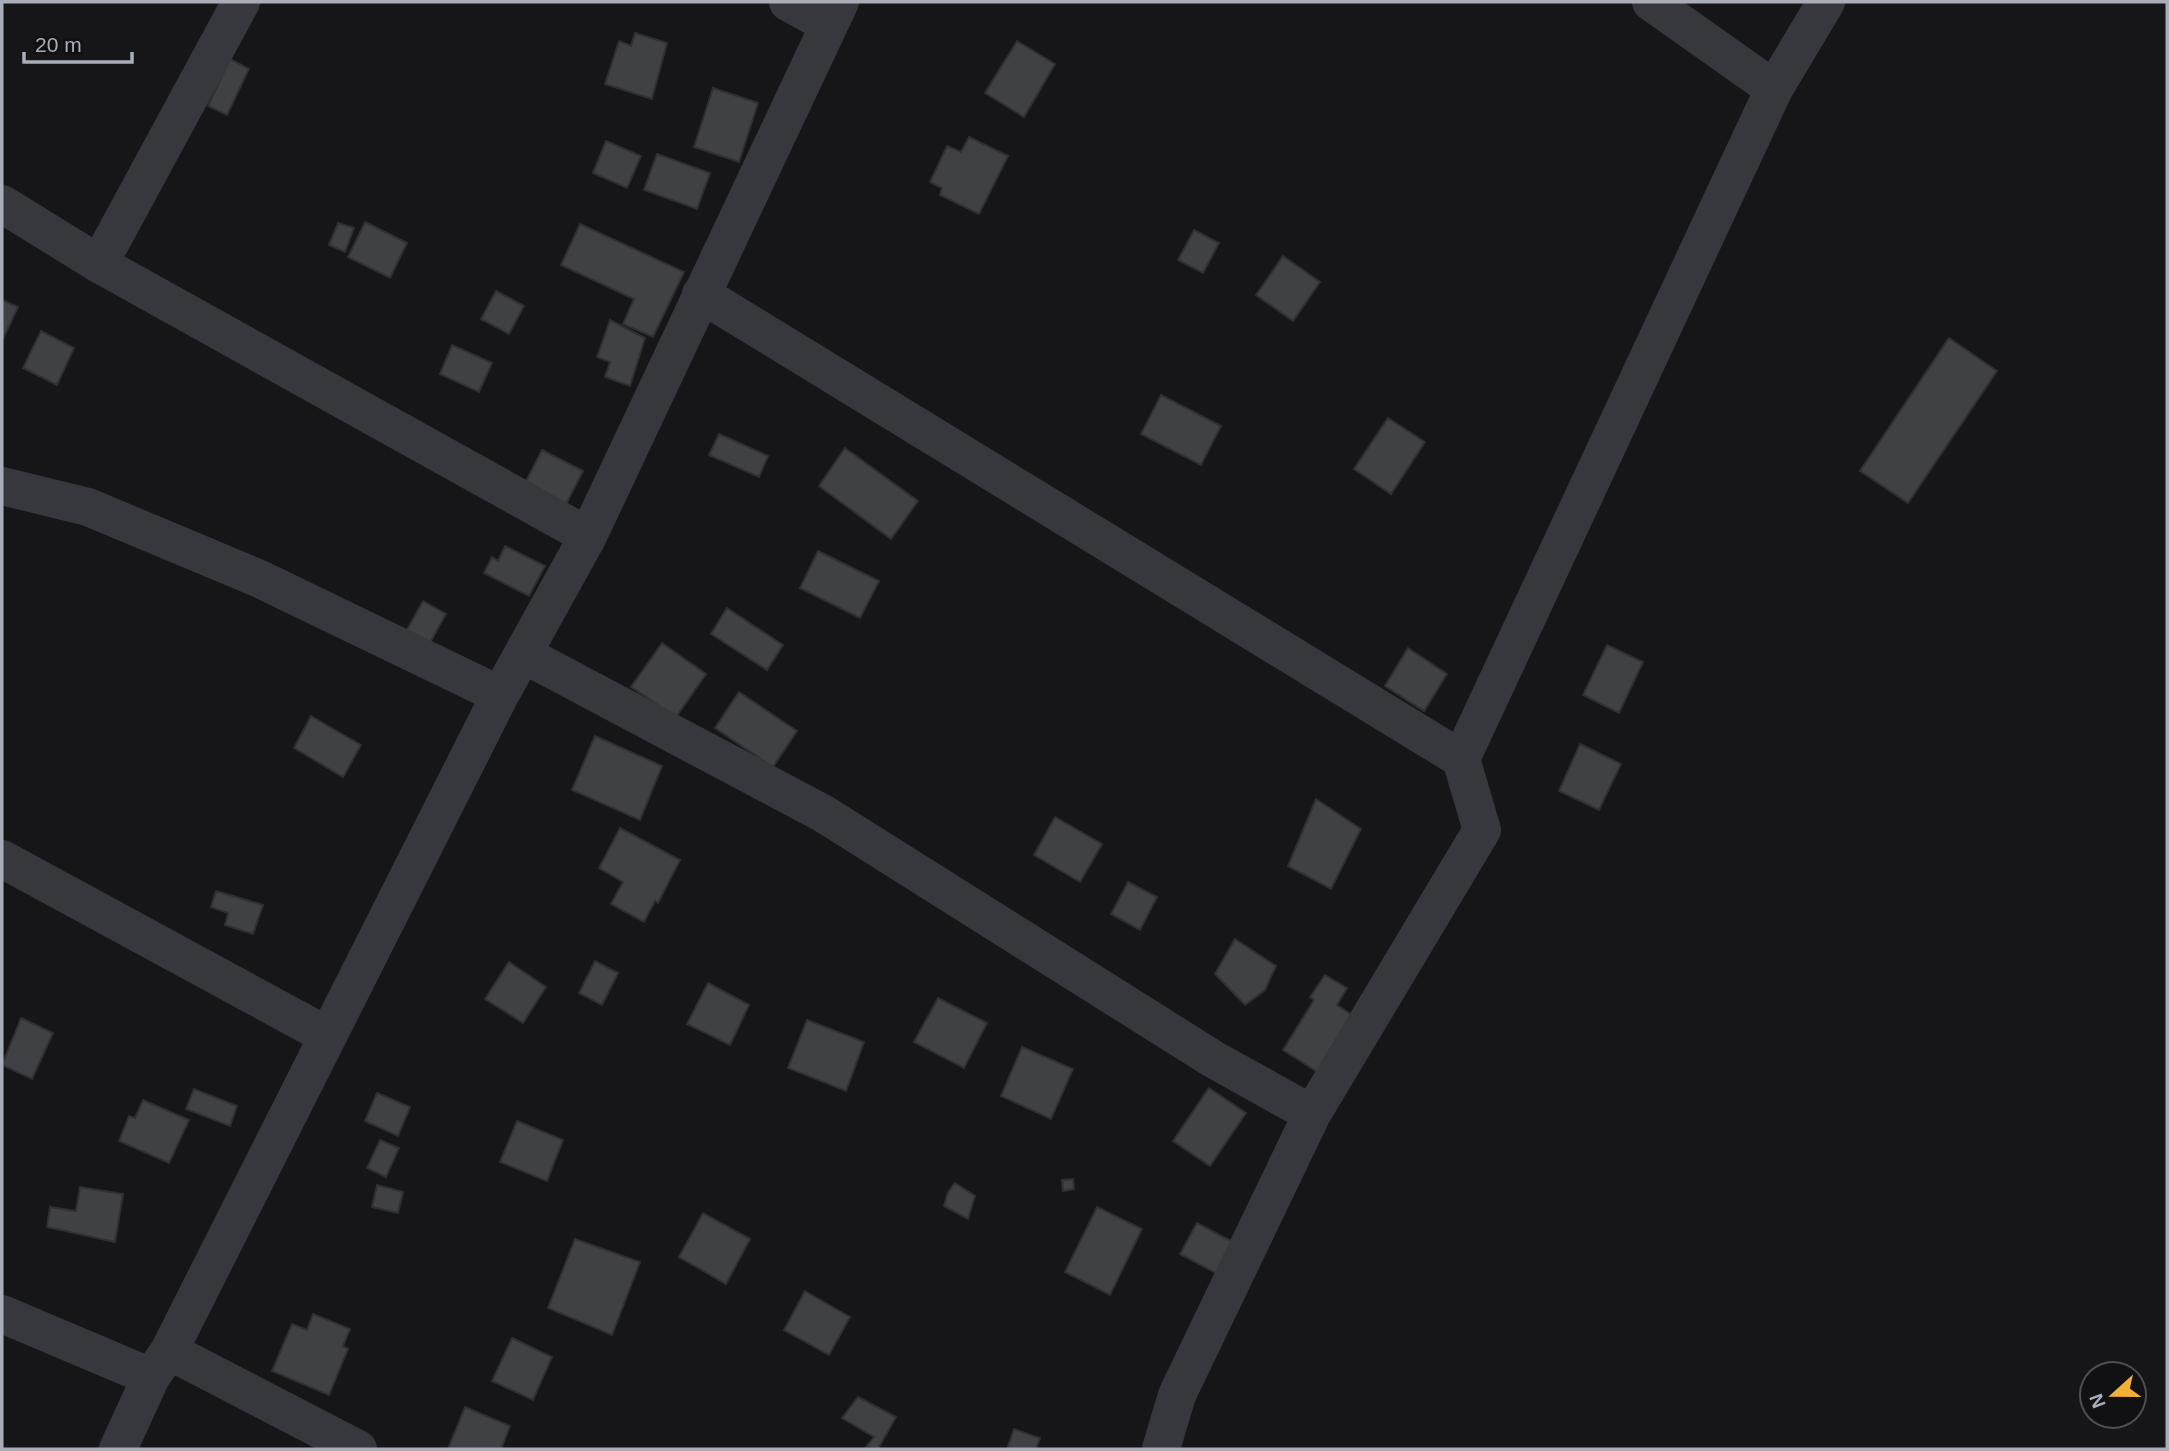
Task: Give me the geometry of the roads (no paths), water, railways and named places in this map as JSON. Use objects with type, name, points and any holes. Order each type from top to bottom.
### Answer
[{"type":"street","points":[[99,264],[241,2]]},
{"type":"street","points":[[118,1449],[500,695],[588,536],[834,13],[788,2]]},
{"type":"street","points":[[1651,2],[1774,89]]},
{"type":"street","points":[[1161,1449],[1177,1395],[1312,1114],[1482,830],[1461,759],[1774,89],[1826,2]]},
{"type":"street","points":[[2,204],[99,264],[588,536]]},
{"type":"street","points":[[701,294],[1461,759]]},
{"type":"street","points":[[2,486],[88,508],[247,574],[500,695]]},
{"type":"street","points":[[523,654],[824,814],[1213,1059],[1312,1114]]},
{"type":"street","points":[[2,859],[328,1036]]},
{"type":"street","points":[[2,1314],[160,1364],[358,1449]]}]
